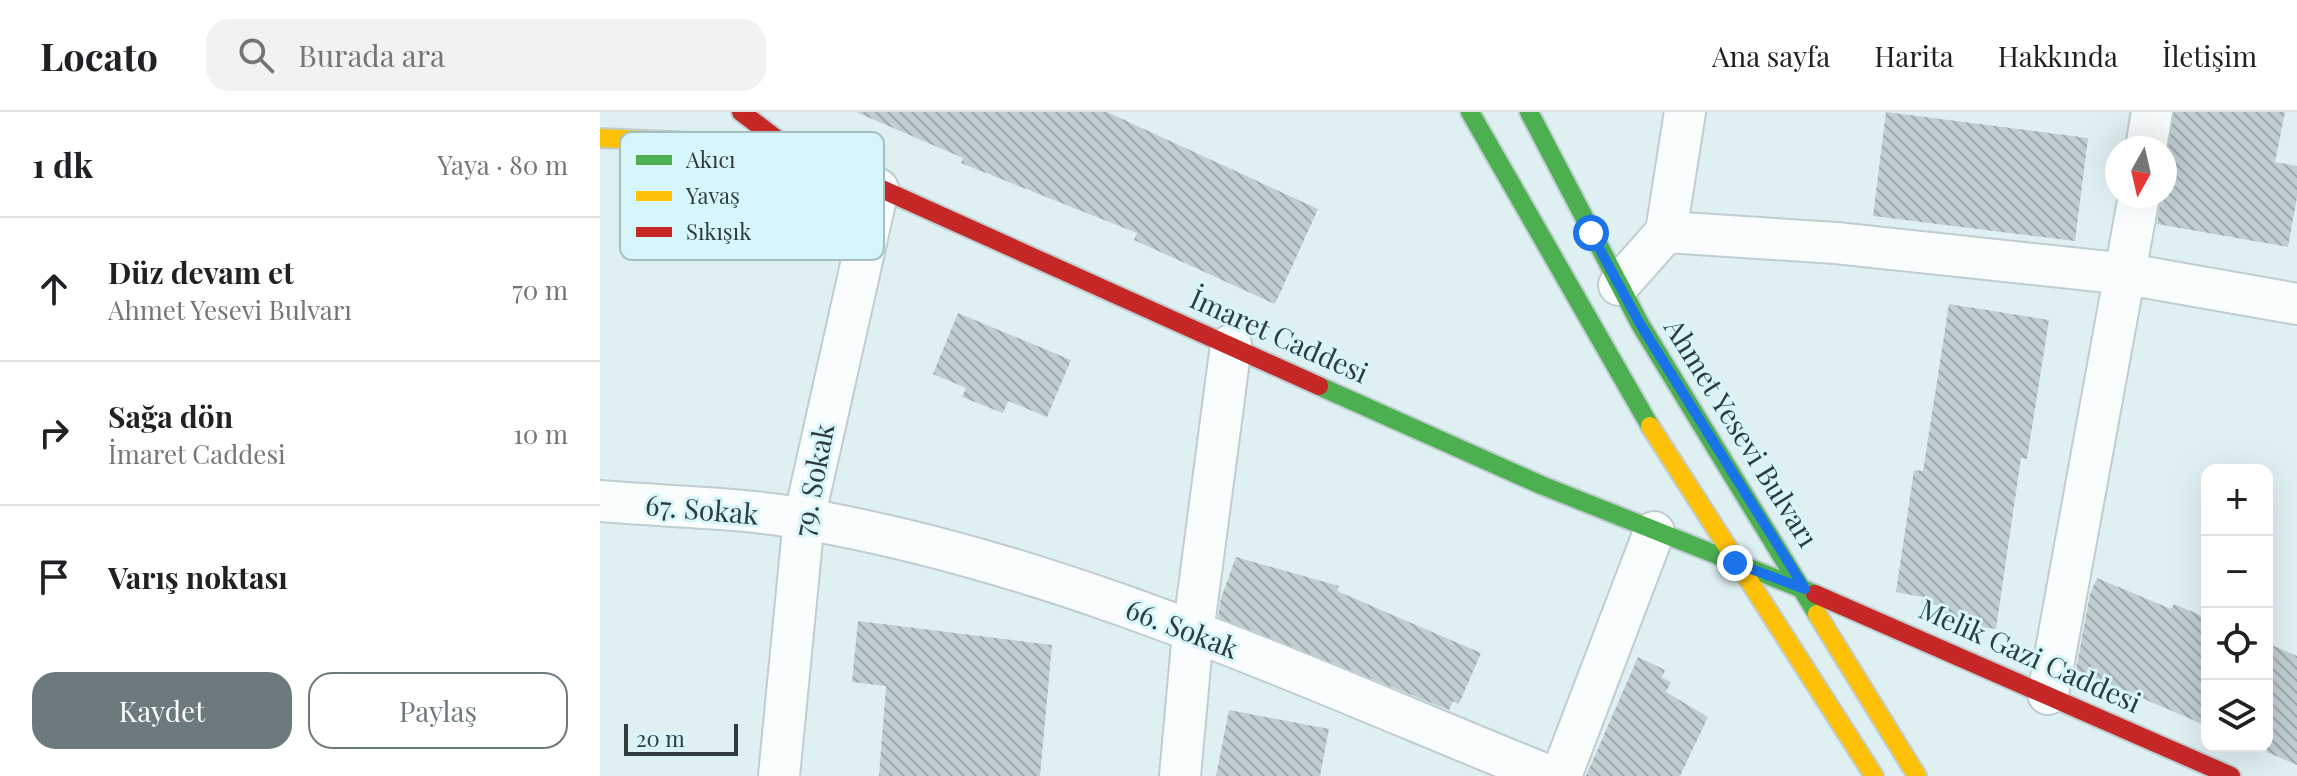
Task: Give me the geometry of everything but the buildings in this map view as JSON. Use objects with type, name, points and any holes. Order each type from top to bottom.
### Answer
[{"type":"street","name":"İmaret Caddesi","points":[[741,112],[767,132]]},
{"type":"street","points":[[1470,112],[1649,425],[1874,776]]},
{"type":"street","name":"Ahmet Yesevi Bulvarı","points":[[1529,112],[1619,285],[1917,776]]},
{"type":"street","points":[[1619,285],[1666,232],[1685,112]]},
{"type":"street","points":[[2148,136],[2152,112]]},
{"type":"street","points":[[600,138],[620,139]]},
{"type":"street","name":"İmaret Caddesi","points":[[884,192],[1541,485],[1805,589]]},
{"type":"street","points":[[2048,694],[2137,208]]},
{"type":"street","points":[[1666,232],[1836,243],[2127,274],[2297,304]]},
{"type":"street","name":"79. Sokak","points":[[779,776],[804,519],[862,260]]},
{"type":"street","points":[[1180,776],[1193,633],[1231,345]]},
{"type":"street","name":"67. Sokak","points":[[600,501],[804,519]]},
{"type":"street","name":"66. Sokak","points":[[804,519],[931,548],[1066,584],[1549,776]]},
{"type":"street","points":[[1561,776],[1654,532]]},
{"type":"street","name":"Melik Gazi Caddesi","points":[[1805,589],[2231,776]]},
{"type":"traffic: fast","points":[[1470,112],[1650,426]]},
{"type":"traffic: fast","points":[[1529,112],[1640,324],[1817,614]]},
{"type":"traffic: fast","points":[[1319,386],[1541,485],[1815,594]]},
{"type":"traffic: slow","points":[[600,138],[620,139]]},
{"type":"traffic: slow","points":[[1650,426],[1874,776]]},
{"type":"traffic: slow","points":[[1817,614],[1917,776]]},
{"type":"traffic: jam","points":[[741,112],[767,132]]},
{"type":"traffic: jam","points":[[884,190],[1319,386]]},
{"type":"traffic: jam","points":[[1815,594],[2231,776]]},
{"type":"route","points":[[1591,233],[1640,324],[1805,589],[1735,563]]}]
